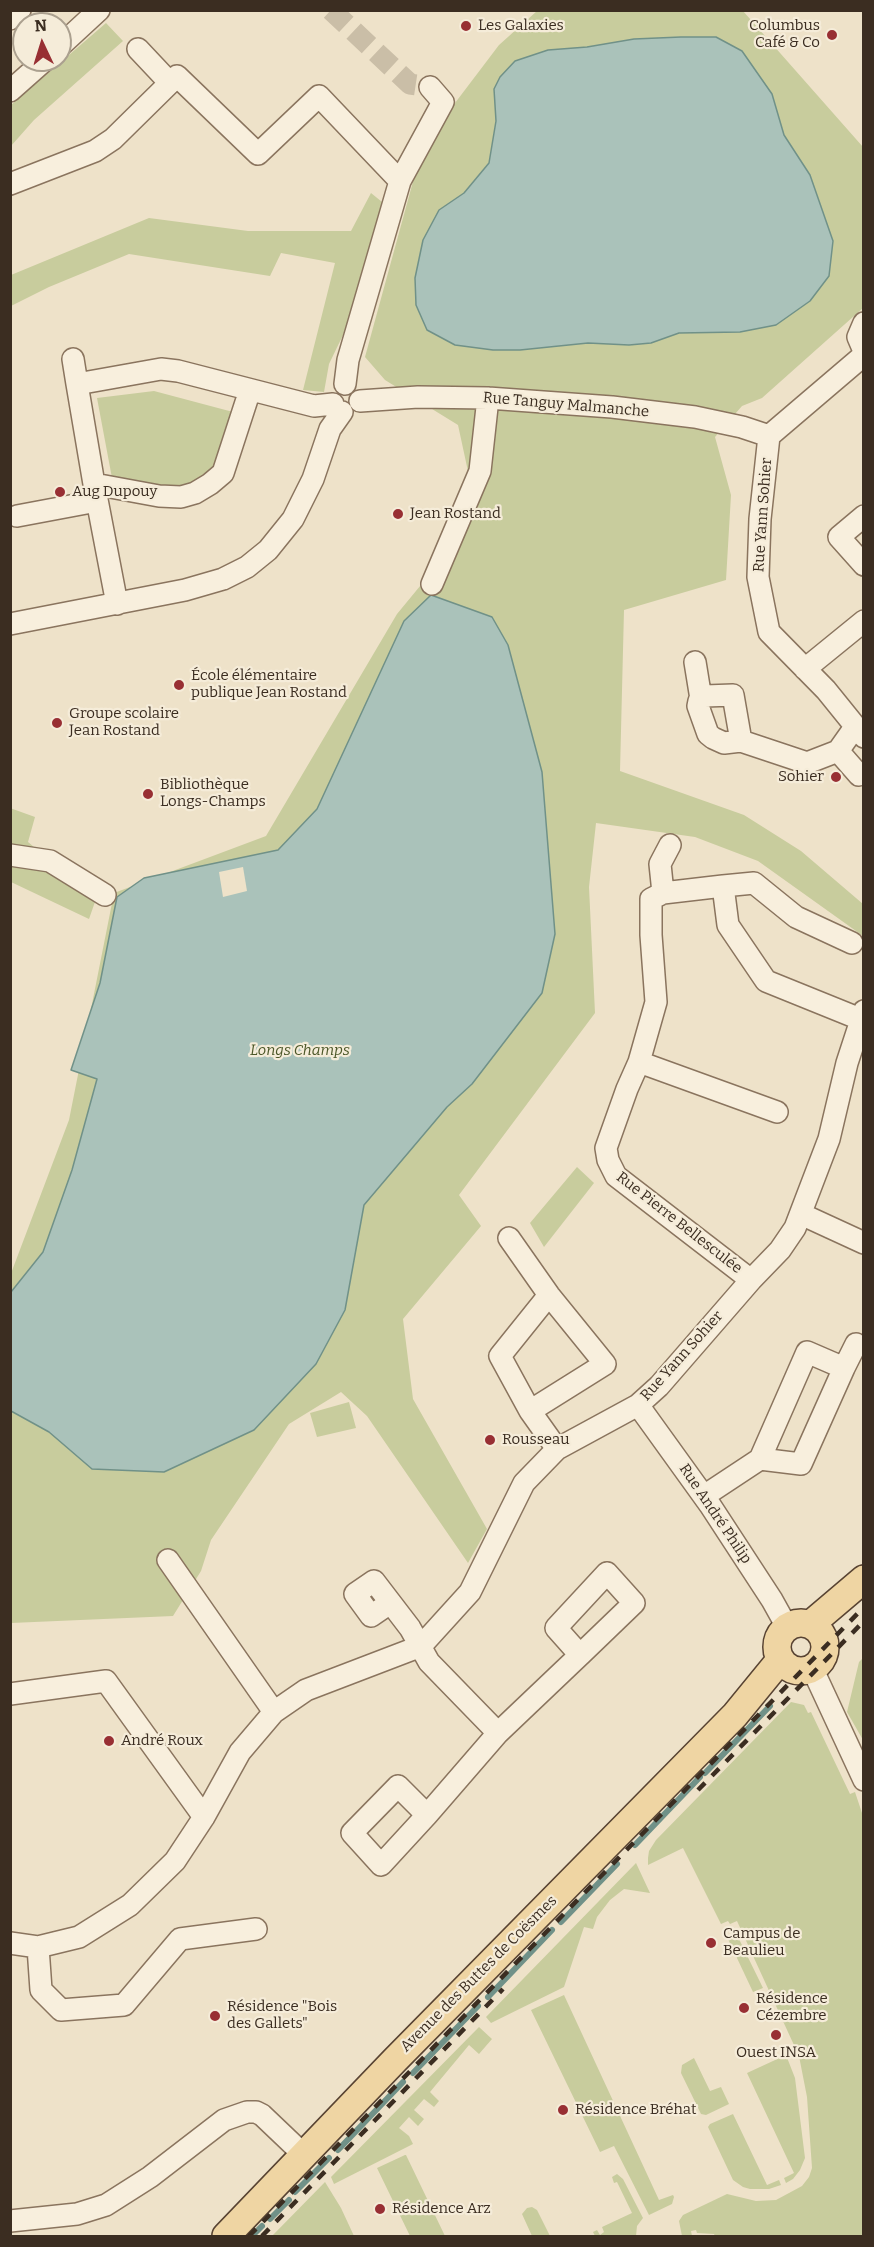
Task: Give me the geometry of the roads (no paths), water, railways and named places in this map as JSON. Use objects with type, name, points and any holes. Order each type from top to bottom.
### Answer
[{"type":"main road","points":[[807,1631],[864,1580]]},
{"type":"main road","points":[[807,1631],[823,1657],[795,1666],[777,1650],[778,1640],[807,1631],[864,1591]]},
{"type":"main road","name":"Avenue des Buttes de Coësmes","points":[[226,2236],[395,2060],[735,1715],[795,1666]]},
{"type":"street","points":[[10,19],[20,10]]},
{"type":"street","points":[[72,35],[99,10]]},
{"type":"street","points":[[138,49],[170,83]]},
{"type":"street","points":[[10,92],[32,72]]},
{"type":"street","points":[[10,184],[95,151],[113,139],[177,76],[258,154],[319,96],[400,180]]},
{"type":"street","points":[[345,384],[348,360],[400,180],[443,102],[430,87]]},
{"type":"street","points":[[769,436],[864,353],[858,337],[864,323]]},
{"type":"street","points":[[73,359],[95,493],[117,604]]},
{"type":"street","points":[[10,624],[117,604],[223,579],[247,567],[268,550],[293,519],[313,479],[337,409],[333,391],[345,384],[357,388],[360,401],[351,412],[337,409],[314,406],[178,371],[161,369],[78,384]]},
{"type":"street","points":[[17,516],[95,493],[181,497],[195,493],[224,473],[250,390]]},
{"type":"street","name":"Rue Tanguy Malmanche","points":[[360,401],[418,397],[488,398],[612,407],[695,417],[742,427],[769,436]]},
{"type":"street","points":[[432,584],[480,471],[488,398]]},
{"type":"street","name":"Rue Yann Sohier","points":[[769,436],[760,519],[758,577],[769,632],[826,690],[860,732]]},
{"type":"street","points":[[864,516],[839,537],[864,565]]},
{"type":"street","points":[[806,669],[864,621]]},
{"type":"street","points":[[695,662],[701,699],[698,706],[708,734],[724,742],[741,741],[807,763],[838,751],[860,732]]},
{"type":"street","points":[[701,699],[711,695],[733,695],[741,741]]},
{"type":"street","points":[[838,751],[859,775]]},
{"type":"street","points":[[670,845],[660,864],[663,893],[754,883],[796,917],[852,943]]},
{"type":"street","points":[[10,855],[50,861],[105,895]]},
{"type":"street","points":[[723,886],[728,925],[766,981],[862,1015]]},
{"type":"street","name":"Rue Pierre Bellesculée","points":[[663,893],[651,900],[656,1002],[639,1062],[606,1148],[608,1160],[616,1176],[751,1280]]},
{"type":"street","name":"Rue Yann Sohier","points":[[20,1941],[79,1937],[130,1905],[175,1861],[204,1817],[240,1752],[274,1712],[306,1690],[421,1646],[470,1592],[524,1483],[556,1449],[638,1405],[659,1386],[780,1250],[795,1228],[829,1139],[847,1063],[862,1015]]},
{"type":"street","points":[[639,1062],[777,1112]]},
{"type":"street","points":[[801,1214],[864,1243]]},
{"type":"street","points":[[509,1238],[549,1295],[605,1365],[530,1411]]},
{"type":"street","points":[[549,1295],[500,1356],[530,1411],[556,1449]]},
{"type":"street","points":[[760,1459],[801,1464],[856,1344]]},
{"type":"street","points":[[704,1496],[760,1459],[807,1352],[844,1368]]},
{"type":"street","name":"Rue André Philip","points":[[638,1405],[704,1496],[772,1600],[807,1631]]},
{"type":"street","points":[[168,1560],[274,1712]]},
{"type":"street","points":[[390,1603],[410,1628],[429,1662],[498,1732]]},
{"type":"street","points":[[427,1815],[498,1732],[580,1655]]},
{"type":"street","points":[[795,1666],[864,1780]]},
{"type":"street","points":[[10,1694],[106,1681],[204,1817]]},
{"type":"street","points":[[20,1941],[41,1990],[61,2010],[124,2005],[180,1939],[256,1929]]},
{"type":"street","points":[[10,2221],[77,2214],[106,2205],[150,2177],[224,2120],[247,2112],[262,2115],[304,2155]]},
{"type":"water","points":[[716,37],[742,51],[772,94],[784,135],[810,175],[833,241],[829,276],[810,301],[776,325],[740,332],[679,333],[651,343],[629,345],[588,343],[520,350],[493,350],[455,345],[427,330],[416,305],[415,278],[423,240],[439,210],[464,193],[489,163],[496,121],[494,89],[500,77],[515,61],[548,50],[587,47],[634,39]]},
{"type":"water","points":[[431,595],[492,617],[508,645],[542,772],[555,934],[542,993],[472,1084],[447,1107],[364,1205],[345,1310],[316,1364],[254,1430],[164,1472],[92,1469],[49,1432],[11,1411],[11,1292],[43,1252],[72,1170],[97,1079],[71,1070],[100,983],[117,897],[144,878],[278,850],[317,809],[404,621]]},
{"type":"waterway","points":[[705,1773],[770,1706]]},
{"type":"waterway","points":[[635,1845],[700,1777]]},
{"type":"waterway","points":[[561,1922],[617,1864]]},
{"type":"waterway","points":[[488,1997],[552,1930]]},
{"type":"waterway","points":[[413,2073],[478,2006]]},
{"type":"waterway","points":[[338,2150],[403,2082]]},
{"type":"waterway","points":[[295,2192],[329,2158]]},
{"type":"waterway","points":[[270,2219],[289,2200]]},
{"type":"waterway","points":[[252,2236],[262,2226]]},
{"type":"tunnel","points":[[331,10],[410,84],[430,87]]},
{"type":"railway","points":[[249,2236],[864,1607]]},
{"type":"railway","points":[[698,1790],[864,1621]]},
{"type":"railway","points":[[262,2236],[503,1989]]},
{"type":"place","name":"Les Galaxies","points":[[466,26]]},
{"type":"place","name":"Columbus Café & Co","points":[[832,35]]},
{"type":"place","name":"Aug Dupouy","points":[[60,492]]},
{"type":"place","name":"Jean Rostand","points":[[398,514]]},
{"type":"place","name":"École élémentaire publique Jean Rostand","points":[[179,685]]},
{"type":"place","name":"Groupe scolaire Jean Rostand","points":[[57,723]]},
{"type":"place","name":"Sohier","points":[[836,777]]},
{"type":"place","name":"Bibliothèque Longs-Champs","points":[[148,794]]},
{"type":"place","name":"Rousseau","points":[[490,1440]]},
{"type":"place","name":"André Roux","points":[[109,1741]]},
{"type":"place","name":"Campus de Beaulieu","points":[[711,1943]]},
{"type":"place","name":"Résidence Cézembre","points":[[744,2008]]},
{"type":"place","name":"Résidence \"Bois des Gallets\"","points":[[215,2016]]},
{"type":"place","name":"Ouest INSA","points":[[776,2035]]},
{"type":"place","name":"Résidence Bréhat","points":[[563,2110]]},
{"type":"place","name":"Résidence Arz","points":[[380,2209]]},
{"type":"park label","name":"Longs Champs","points":[[300,1051]]}]
